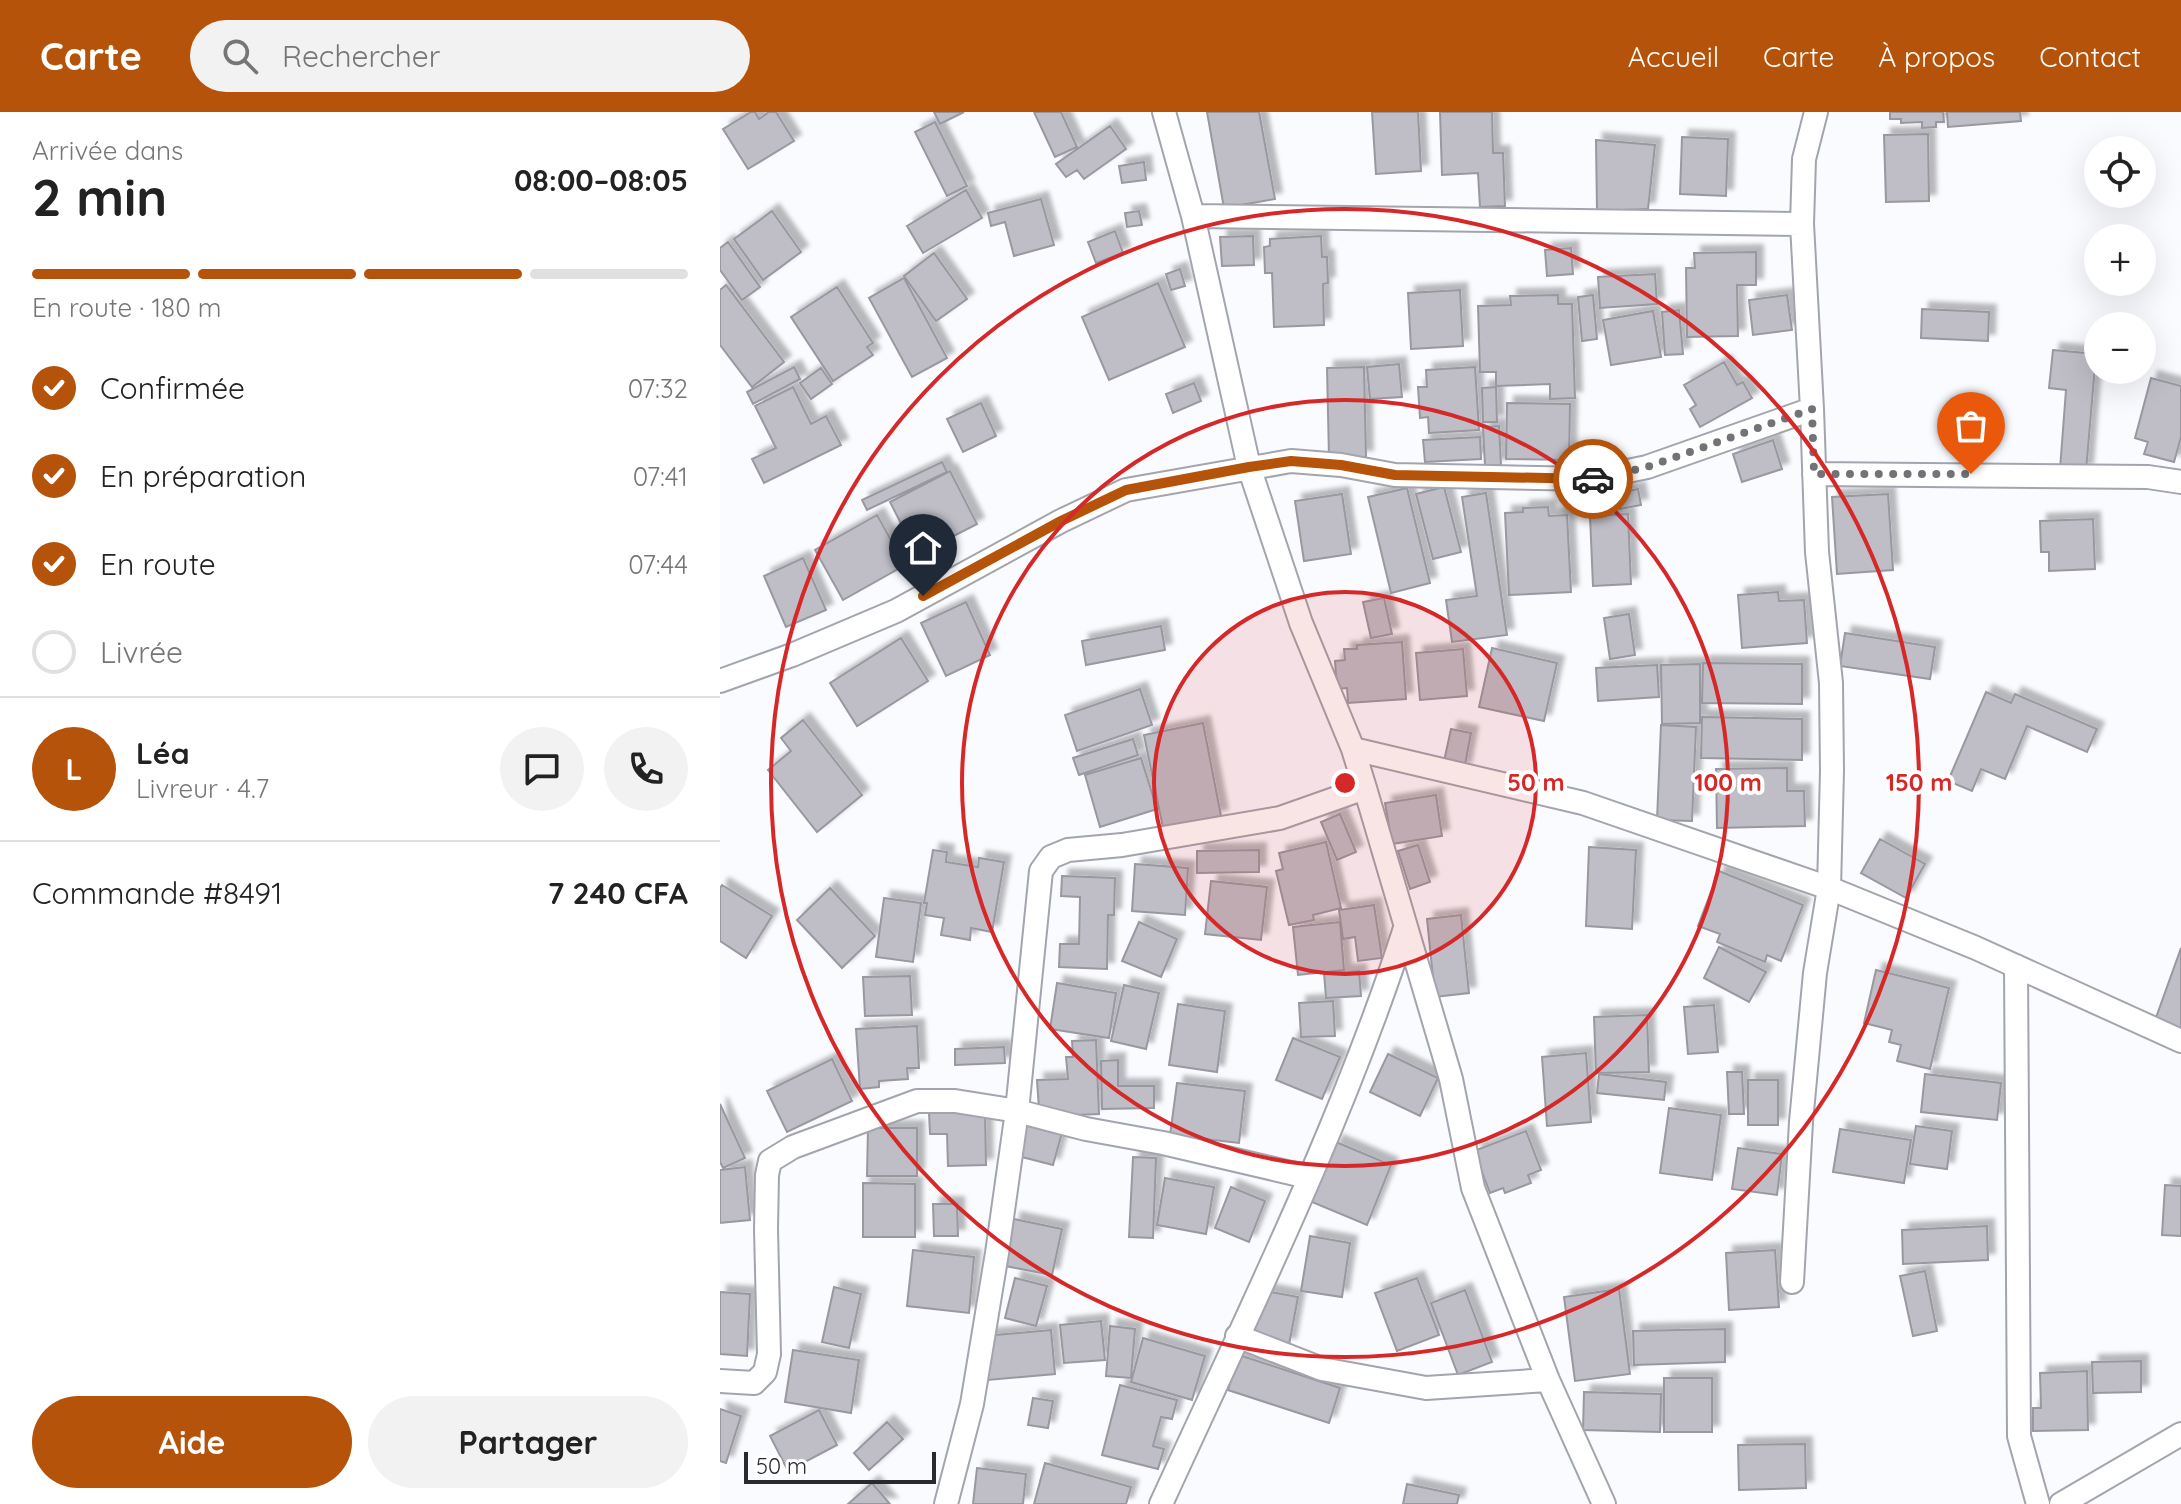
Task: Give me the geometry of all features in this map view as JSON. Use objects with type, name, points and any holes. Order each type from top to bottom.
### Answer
[{"type":"street","points":[[1164,112],[1193,216],[1249,467],[1301,623],[1353,749],[1451,1079],[1473,1188],[1548,1380],[1604,1504]]},
{"type":"street","points":[[1792,1282],[1801,1122],[1812,1002],[1829,888],[1832,771],[1831,683],[1817,552],[1802,224],[1804,159],[1816,112]]},
{"type":"street","points":[[1193,216],[1802,224]]},
{"type":"street","points":[[720,681],[792,655],[896,611],[1061,521],[1126,490],[1291,461],[1341,465],[1395,475],[1590,479],[1647,467],[1812,409]]},
{"type":"street","points":[[1814,474],[2148,477],[2181,482]]},
{"type":"street","points":[[1353,749],[1583,803],[1829,888],[2016,966],[2181,1041]]},
{"type":"street","points":[[946,1504],[972,1404],[997,1253],[1017,1111],[1041,871],[1051,857],[1068,850],[1122,845],[1280,818],[1365,788]]},
{"type":"street","points":[[1161,1504],[1378,1013],[1405,928]]},
{"type":"street","points":[[2016,966],[2019,1436],[2038,1504]]},
{"type":"street","points":[[720,1381],[754,1383],[765,1372],[769,1354],[766,1229],[770,1161],[793,1147],[917,1101],[955,1101],[1017,1111],[1308,1177]]},
{"type":"street","points":[[1237,1336],[1322,1369],[1426,1388],[1548,1380]]},
{"type":"street","points":[[2061,1504],[2181,1434]]},
{"type":"building","points":[[755,112],[759,119],[769,112],[776,112],[794,141],[748,169],[723,129]]},
{"type":"building","points":[[934,112],[964,112],[940,124]]},
{"type":"building","points":[[1034,112],[1061,112],[1077,147],[1055,157]]},
{"type":"building","points":[[1207,112],[1259,112],[1275,199],[1224,208]]},
{"type":"building","points":[[1372,112],[1418,112],[1421,171],[1376,174]]},
{"type":"building","points":[[1440,112],[1492,112],[1493,153],[1503,153],[1505,206],[1480,207],[1478,173],[1442,175]]},
{"type":"building","points":[[1890,112],[1943,112],[1944,122],[1936,122],[1936,127],[1922,128],[1922,122],[1901,123],[1901,119],[1890,119]]},
{"type":"building","points":[[1947,112],[2020,112],[2021,121],[1948,127]]},
{"type":"building","points":[[935,122],[967,186],[947,196],[915,132]]},
{"type":"building","points":[[1110,126],[1126,149],[1084,179],[1077,170],[1066,177],[1056,164]]},
{"type":"building","points":[[1928,134],[1929,201],[1886,202],[1884,135]]},
{"type":"building","points":[[1682,137],[1728,139],[1726,196],[1680,194]]},
{"type":"building","points":[[1596,140],[1655,145],[1648,209],[1597,211]]},
{"type":"building","points":[[1144,162],[1146,180],[1122,183],[1119,166]]},
{"type":"building","points":[[966,190],[982,218],[923,253],[907,226]]},
{"type":"building","points":[[1041,199],[1054,245],[1014,256],[1005,222],[991,226],[988,213]]},
{"type":"building","points":[[772,211],[801,252],[763,280],[734,239]]},
{"type":"building","points":[[1139,211],[1142,225],[1127,227],[1125,213]]},
{"type":"building","points":[[1115,231],[1123,253],[1096,263],[1088,242]]},
{"type":"building","points":[[1253,236],[1254,265],[1222,266],[1220,237]]},
{"type":"building","points":[[1321,236],[1322,257],[1327,257],[1328,283],[1323,284],[1324,325],[1274,327],[1272,273],[1265,273],[1264,247],[1270,246],[1270,239]]},
{"type":"building","points":[[728,242],[760,287],[742,300],[720,270],[720,248]]},
{"type":"building","points":[[1571,248],[1573,274],[1547,276],[1545,250]]},
{"type":"building","points":[[1756,252],[1756,285],[1737,285],[1738,336],[1687,337],[1686,268],[1695,268],[1694,253]]},
{"type":"building","points":[[934,253],[967,299],[936,321],[904,276]]},
{"type":"building","points":[[1180,269],[1185,286],[1171,290],[1166,274]]},
{"type":"building","points":[[1655,274],[1657,304],[1600,308],[1598,277]]},
{"type":"building","points":[[904,278],[947,358],[912,377],[869,298]]},
{"type":"building","points":[[1158,283],[1185,347],[1109,380],[1082,317]]},
{"type":"building","points":[[726,285],[784,362],[752,387],[720,345],[720,290]]},
{"type":"building","points":[[837,287],[873,343],[867,347],[873,355],[833,381],[791,317]]},
{"type":"building","points":[[1460,290],[1463,346],[1411,349],[1408,293]]},
{"type":"building","points":[[1558,295],[1558,304],[1572,304],[1575,398],[1550,399],[1550,384],[1496,386],[1496,372],[1480,372],[1478,306],[1511,305],[1510,296]]},
{"type":"building","points":[[1593,295],[1597,339],[1582,341],[1578,297]]},
{"type":"building","points":[[1787,295],[1792,330],[1753,335],[1749,300]]},
{"type":"building","points":[[1922,309],[1989,312],[1988,341],[1921,338]]},
{"type":"building","points":[[1679,310],[1683,354],[1665,355],[1662,312]]},
{"type":"building","points":[[1653,311],[1661,357],[1611,365],[1603,320]]},
{"type":"building","points":[[2053,350],[2084,353],[2084,384],[2093,384],[2086,471],[2060,469],[2066,390],[2049,388]]},
{"type":"building","points":[[1724,362],[1737,385],[1743,382],[1752,398],[1700,427],[1690,409],[1696,405],[1684,385]]},
{"type":"building","points":[[1399,364],[1402,397],[1370,399],[1367,367]]},
{"type":"building","points":[[794,367],[800,379],[753,404],[747,392]]},
{"type":"building","points":[[1364,367],[1366,457],[1329,457],[1327,368]]},
{"type":"building","points":[[1475,367],[1479,430],[1429,433],[1428,417],[1420,418],[1418,387],[1427,387],[1426,370]]},
{"type":"building","points":[[821,368],[832,384],[811,399],[800,383]]},
{"type":"building","points":[[2156,379],[2181,386],[2181,437],[2174,462],[2144,454],[2148,442],[2135,438],[2149,384],[2156,384]]},
{"type":"building","points":[[1194,383],[1201,401],[1173,413],[1166,394]]},
{"type":"building","points":[[793,387],[811,424],[826,416],[841,445],[764,483],[752,459],[776,448],[755,406]]},
{"type":"building","points":[[1496,387],[1497,422],[1483,422],[1482,388]]},
{"type":"building","points":[[981,403],[996,436],[963,452],[947,419]]},
{"type":"building","points":[[1507,403],[1570,404],[1569,460],[1506,459]]},
{"type":"building","points":[[1499,426],[1501,465],[1485,466],[1483,427]]},
{"type":"building","points":[[1480,437],[1481,459],[1425,462],[1423,440]]},
{"type":"building","points":[[1773,440],[1782,469],[1742,482],[1733,454]]},
{"type":"building","points":[[942,462],[947,472],[867,510],[862,500]]},
{"type":"building","points":[[950,471],[977,524],[917,555],[890,502]]},
{"type":"building","points":[[1444,487],[1461,552],[1433,559],[1416,494]]},
{"type":"building","points":[[1407,488],[1430,583],[1391,593],[1368,497]]},
{"type":"building","points":[[1638,489],[1641,505],[1620,509],[1616,494]]},
{"type":"building","points":[[1486,493],[1507,635],[1452,642],[1446,600],[1477,596],[1462,497]]},
{"type":"building","points":[[1342,494],[1351,554],[1304,561],[1295,501]]},
{"type":"building","points":[[1888,494],[1893,570],[1837,574],[1832,497]]},
{"type":"building","points":[[1548,507],[1549,516],[1567,515],[1571,592],[1509,595],[1505,513],[1523,512],[1523,508]]},
{"type":"building","points":[[1628,514],[1631,584],[1593,586],[1590,516]]},
{"type":"building","points":[[877,515],[905,565],[843,600],[815,550]]},
{"type":"building","points":[[2093,519],[2095,569],[2049,571],[2049,552],[2041,552],[2040,521]]},
{"type":"building","points":[[803,558],[826,610],[786,627],[764,576]]},
{"type":"building","points":[[1778,592],[1779,601],[1804,600],[1807,643],[1742,648],[1738,595]]},
{"type":"building","points":[[1384,598],[1392,634],[1371,638],[1363,602]]},
{"type":"building","points":[[966,602],[990,655],[946,676],[921,623]]},
{"type":"building","points":[[1629,614],[1635,655],[1610,659],[1604,618]]},
{"type":"building","points":[[1161,626],[1165,650],[1086,665],[1082,641]]},
{"type":"building","points":[[1845,633],[1935,647],[1930,679],[1840,666]]},
{"type":"building","points":[[901,638],[928,681],[857,726],[830,683]]},
{"type":"building","points":[[1402,642],[1406,699],[1348,703],[1347,688],[1337,689],[1335,661],[1345,660],[1344,649],[1357,649],[1357,645]]},
{"type":"building","points":[[1492,648],[1557,663],[1544,721],[1479,707]]},
{"type":"building","points":[[1463,649],[1467,696],[1420,700],[1416,653]]},
{"type":"building","points":[[1703,663],[1802,664],[1802,704],[1702,703]]},
{"type":"building","points":[[1700,664],[1700,723],[1662,724],[1661,665]]},
{"type":"building","points":[[1657,665],[1659,697],[1598,701],[1596,668]]},
{"type":"building","points":[[1140,689],[1152,725],[1077,751],[1065,715]]},
{"type":"building","points":[[1986,692],[2011,703],[2015,694],[2097,729],[2087,752],[2027,726],[2005,779],[1981,769],[1972,791],[1948,781]]},
{"type":"building","points":[[1702,717],[1802,719],[1802,760],[1701,758]]},
{"type":"building","points":[[803,720],[862,795],[817,832],[768,770],[791,751],[781,738]]},
{"type":"building","points":[[1203,723],[1221,816],[1163,828],[1144,735]]},
{"type":"building","points":[[1661,725],[1696,727],[1692,821],[1657,820]]},
{"type":"building","points":[[1451,729],[1471,733],[1464,770],[1443,766]]},
{"type":"building","points":[[1133,739],[1138,755],[1079,775],[1073,758]]},
{"type":"building","points":[[1141,758],[1157,809],[1100,827],[1085,775]]},
{"type":"building","points":[[1787,768],[1787,791],[1804,791],[1805,826],[1717,828],[1716,769]]},
{"type":"building","points":[[1436,795],[1442,836],[1392,844],[1385,803]]},
{"type":"building","points":[[1340,814],[1356,852],[1337,860],[1321,822]]},
{"type":"building","points":[[1880,839],[1925,864],[1906,898],[1861,873]]},
{"type":"building","points":[[1326,842],[1341,908],[1313,915],[1314,920],[1289,925],[1276,871],[1283,869],[1279,853]]},
{"type":"building","points":[[1418,845],[1430,882],[1410,889],[1398,851]]},
{"type":"building","points":[[1589,847],[1636,850],[1632,929],[1586,926]]},
{"type":"building","points":[[933,850],[947,852],[946,862],[978,867],[979,858],[1004,862],[992,932],[971,928],[970,940],[941,935],[944,918],[925,915],[927,903],[924,903]]},
{"type":"building","points":[[1259,850],[1259,872],[1197,873],[1197,851]]},
{"type":"building","points":[[1135,864],[1188,868],[1185,915],[1132,911]]},
{"type":"building","points":[[1719,871],[1803,905],[1781,961],[1767,955],[1765,962],[1717,942],[1720,934],[1698,926]]},
{"type":"building","points":[[1062,876],[1115,878],[1114,915],[1108,915],[1107,969],[1059,967],[1060,944],[1079,944],[1080,897],[1061,896]]},
{"type":"building","points":[[1211,881],[1267,887],[1261,940],[1205,934]]},
{"type":"building","points":[[722,885],[772,916],[746,958],[720,941]]},
{"type":"building","points":[[830,888],[875,936],[842,968],[797,920]]},
{"type":"building","points":[[884,898],[921,903],[913,962],[876,957]]},
{"type":"building","points":[[1374,905],[1382,958],[1358,961],[1355,937],[1343,939],[1339,910]]},
{"type":"building","points":[[1461,915],[1469,993],[1435,997],[1427,919]]},
{"type":"building","points":[[1139,922],[1177,939],[1161,977],[1122,961]]},
{"type":"building","points":[[1340,922],[1344,970],[1298,975],[1293,927]]},
{"type":"building","points":[[1719,947],[1766,972],[1749,1002],[1704,978]]},
{"type":"building","points":[[2181,948],[2181,1036],[2153,1026]]},
{"type":"building","points":[[1876,970],[1949,988],[1930,1069],[1897,1061],[1901,1045],[1889,1042],[1892,1030],[1864,1023]]},
{"type":"building","points":[[1359,971],[1361,996],[1326,998],[1324,973]]},
{"type":"building","points":[[910,976],[912,1015],[865,1016],[863,977]]},
{"type":"building","points":[[1057,983],[1116,993],[1109,1038],[1050,1029]]},
{"type":"building","points":[[1124,985],[1159,993],[1146,1049],[1111,1041]]},
{"type":"building","points":[[1333,1001],[1335,1036],[1301,1037],[1299,1003]]},
{"type":"building","points":[[1178,1004],[1225,1011],[1217,1072],[1169,1065]]},
{"type":"building","points":[[1714,1005],[1718,1052],[1688,1054],[1684,1007]]},
{"type":"building","points":[[1647,1015],[1649,1072],[1596,1073],[1594,1017]]},
{"type":"building","points":[[917,1026],[919,1068],[907,1068],[908,1079],[879,1081],[879,1087],[860,1089],[856,1029]]},
{"type":"building","points":[[1293,1038],[1340,1057],[1322,1099],[1276,1080]]},
{"type":"building","points":[[1096,1040],[1099,1114],[1053,1116],[1053,1109],[1039,1109],[1037,1080],[1068,1079],[1066,1057],[1073,1057],[1072,1041]]},
{"type":"building","points":[[1004,1047],[1005,1063],[955,1065],[955,1049]]},
{"type":"building","points":[[1586,1053],[1591,1122],[1547,1126],[1542,1057]]},
{"type":"building","points":[[1388,1054],[1438,1078],[1420,1116],[1370,1092]]},
{"type":"building","points":[[832,1059],[852,1101],[787,1132],[767,1091]]},
{"type":"building","points":[[1118,1060],[1118,1086],[1154,1086],[1154,1108],[1102,1109],[1101,1061]]},
{"type":"building","points":[[1727,1072],[1742,1072],[1744,1114],[1729,1114]]},
{"type":"building","points":[[1599,1074],[1666,1082],[1664,1100],[1597,1093]]},
{"type":"building","points":[[1925,1074],[2001,1083],[1997,1120],[1921,1112]]},
{"type":"building","points":[[1748,1080],[1778,1080],[1778,1125],[1748,1125]]},
{"type":"building","points":[[1177,1083],[1245,1091],[1239,1143],[1170,1135]]},
{"type":"building","points":[[720,1104],[745,1158],[723,1168],[720,1162]]},
{"type":"building","points":[[1669,1108],[1721,1115],[1712,1180],[1660,1173]]},
{"type":"building","points":[[985,1111],[986,1165],[948,1166],[947,1134],[930,1134],[929,1113]]},
{"type":"building","points":[[1023,1119],[1063,1129],[1053,1165],[1014,1155]]},
{"type":"building","points":[[1916,1126],[1952,1131],[1947,1169],[1910,1164]]},
{"type":"building","points":[[868,1128],[917,1128],[917,1176],[867,1176]]},
{"type":"building","points":[[1840,1129],[1911,1140],[1904,1183],[1833,1172]]},
{"type":"building","points":[[1526,1131],[1541,1170],[1528,1175],[1531,1183],[1505,1193],[1503,1188],[1490,1193],[1474,1151]]},
{"type":"building","points":[[1336,1142],[1391,1165],[1367,1225],[1312,1202]]},
{"type":"building","points":[[1738,1148],[1782,1154],[1777,1195],[1732,1189]]},
{"type":"building","points":[[1133,1157],[1156,1158],[1153,1238],[1129,1237]]},
{"type":"building","points":[[745,1167],[750,1220],[720,1223],[720,1170]]},
{"type":"building","points":[[1165,1178],[1214,1187],[1206,1234],[1157,1225]]},
{"type":"building","points":[[863,1183],[915,1184],[915,1237],[863,1237]]},
{"type":"building","points":[[2165,1185],[2181,1186],[2181,1236],[2162,1235]]},
{"type":"building","points":[[1231,1187],[1265,1201],[1249,1242],[1215,1228]]},
{"type":"building","points":[[933,1204],[957,1204],[958,1236],[934,1236]]},
{"type":"building","points":[[1014,1219],[1062,1229],[1052,1275],[1005,1266]]},
{"type":"building","points":[[1987,1226],[1988,1260],[1903,1264],[1902,1230]]},
{"type":"building","points":[[1310,1236],[1350,1243],[1342,1297],[1301,1291]]},
{"type":"building","points":[[913,1250],[974,1257],[969,1313],[907,1306]]},
{"type":"building","points":[[1775,1250],[1779,1307],[1729,1310],[1726,1253]]},
{"type":"building","points":[[1925,1271],[1937,1331],[1913,1336],[1900,1276]]},
{"type":"building","points":[[1015,1278],[1047,1286],[1036,1326],[1005,1318]]},
{"type":"building","points":[[1417,1278],[1439,1335],[1397,1351],[1375,1293]]},
{"type":"building","points":[[834,1287],[861,1294],[849,1348],[822,1342]]},
{"type":"building","points":[[1619,1289],[1630,1374],[1575,1381],[1564,1297]]},
{"type":"building","points":[[1260,1290],[1298,1297],[1289,1345],[1251,1338]]},
{"type":"building","points":[[1465,1290],[1492,1362],[1458,1375],[1431,1303]]},
{"type":"building","points":[[720,1292],[750,1294],[747,1356],[720,1354]]},
{"type":"building","points":[[1101,1321],[1105,1360],[1064,1363],[1060,1325]]},
{"type":"building","points":[[1110,1326],[1135,1329],[1131,1378],[1106,1376]]},
{"type":"building","points":[[1725,1329],[1725,1362],[1634,1365],[1633,1331]]},
{"type":"building","points":[[1051,1330],[1055,1374],[988,1380],[984,1336]]},
{"type":"building","points":[[1143,1338],[1205,1356],[1192,1400],[1131,1382]]},
{"type":"building","points":[[793,1350],[859,1360],[851,1413],[785,1402]]},
{"type":"building","points":[[1239,1355],[1340,1388],[1329,1423],[1228,1390]]},
{"type":"building","points":[[2141,1361],[2141,1392],[2093,1393],[2092,1362]]},
{"type":"building","points":[[2087,1371],[2088,1430],[2033,1431],[2033,1408],[2041,1408],[2040,1373]]},
{"type":"building","points":[[1664,1378],[1712,1378],[1712,1432],[1664,1432]]},
{"type":"building","points":[[1120,1385],[1177,1400],[1172,1419],[1161,1417],[1153,1446],[1164,1449],[1158,1469],[1102,1455]]},
{"type":"building","points":[[1584,1392],[1661,1394],[1660,1432],[1583,1430]]},
{"type":"building","points":[[1033,1398],[1053,1401],[1048,1428],[1028,1425]]},
{"type":"building","points":[[720,1409],[741,1416],[726,1463],[720,1461]]},
{"type":"building","points":[[819,1410],[837,1445],[788,1471],[770,1436]]},
{"type":"building","points":[[887,1422],[903,1439],[869,1470],[854,1453]]},
{"type":"building","points":[[1805,1444],[1806,1488],[1739,1490],[1738,1445]]},
{"type":"building","points":[[1045,1463],[1131,1487],[1126,1504],[1034,1504]]},
{"type":"building","points":[[977,1468],[1026,1474],[1023,1504],[973,1504]]},
{"type":"building","points":[[872,1483],[890,1504],[848,1504]]},
{"type":"building","points":[[1407,1484],[1459,1495],[1457,1504],[1403,1504]]},
{"type":"way so far","points":[[1593,479],[1647,467],[1812,409],[1814,474],[1971,474]]},
{"type":"route","points":[[923,596],[1061,521],[1126,490],[1249,467],[1291,461],[1341,465],[1395,475],[1593,479]]}]
